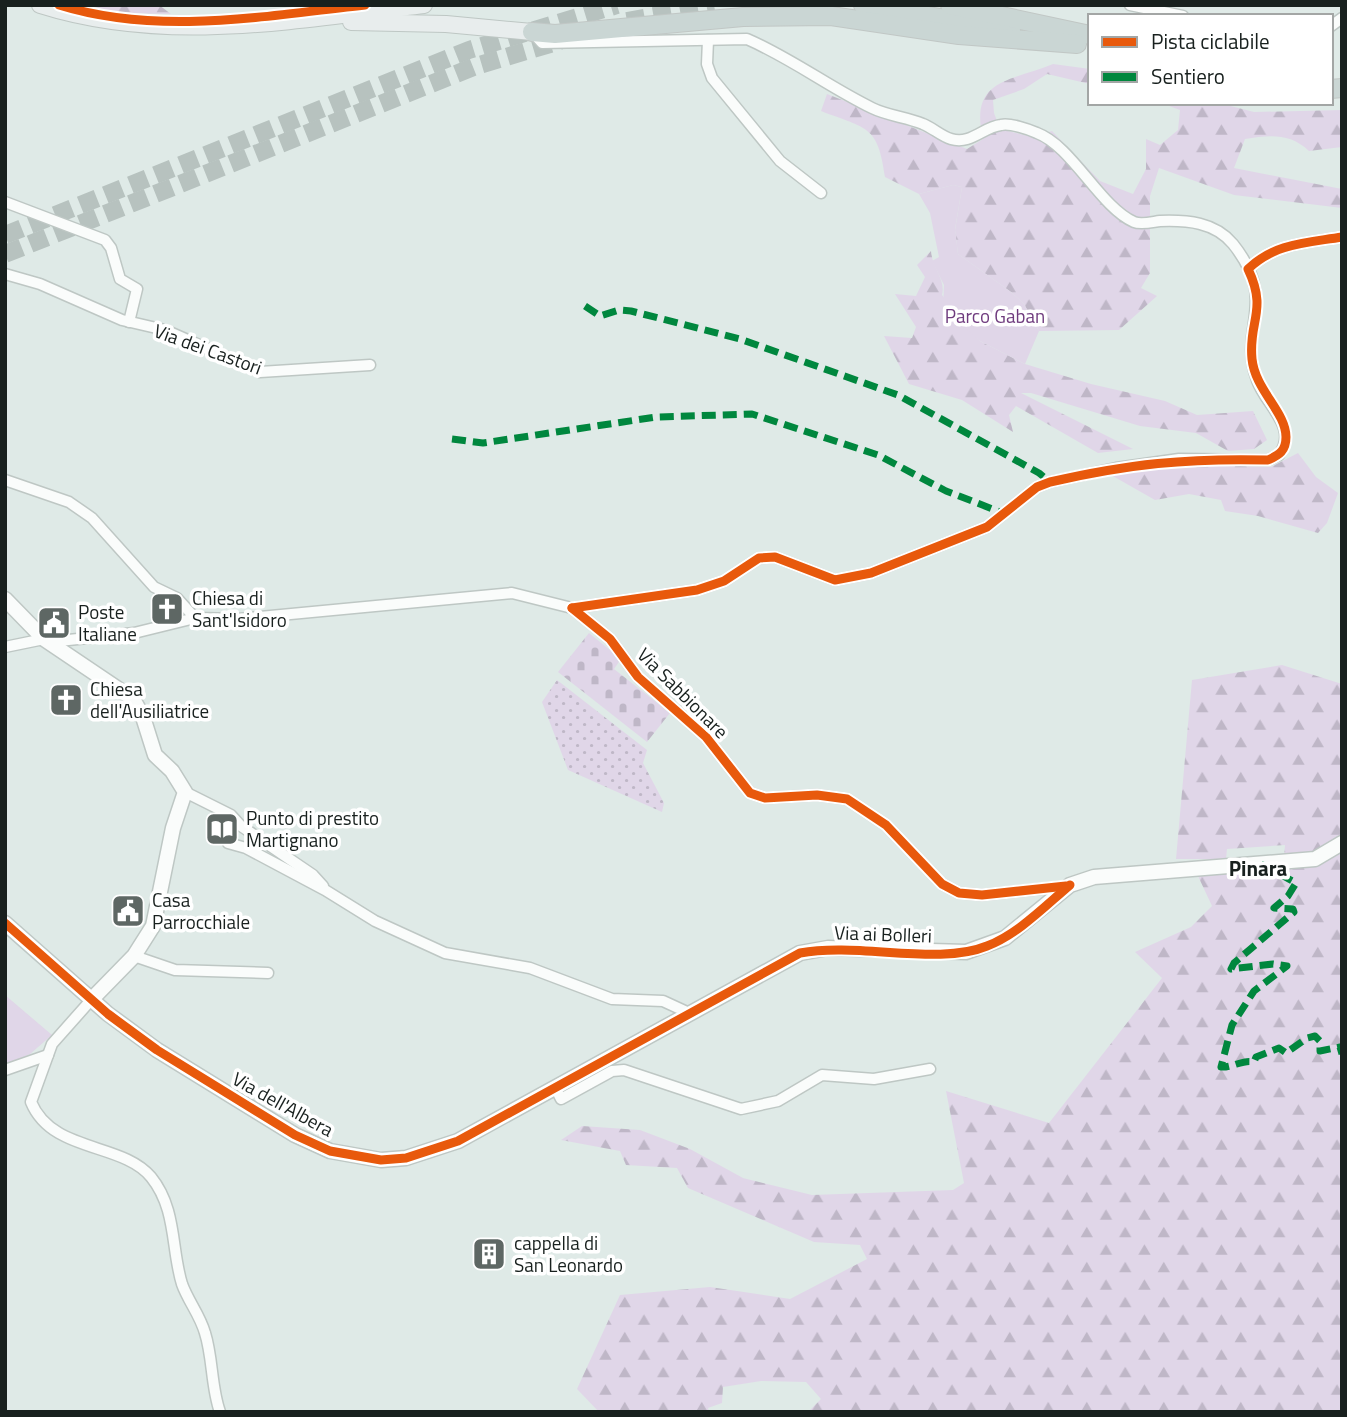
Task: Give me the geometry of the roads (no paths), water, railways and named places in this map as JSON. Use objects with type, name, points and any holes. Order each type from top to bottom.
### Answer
[{"type":"highway","points":[[863,5],[1086,42]]},
{"type":"highway","points":[[955,6],[1086,42]]},
{"type":"highway","points":[[532,32],[555,34],[743,17],[831,16],[959,35],[1086,42]]},
{"type":"main road","points":[[40,5],[89,19],[132,26],[178,29],[398,21],[532,32]]},
{"type":"main road","points":[[254,25],[424,5]]},
{"type":"street","points":[[1130,5],[1173,14]]},
{"type":"street","points":[[532,32],[542,43],[747,39],[774,50],[812,76],[876,110],[923,124],[951,139],[967,140],[1001,124],[1040,134],[1081,171],[1118,212],[1136,223],[1192,221],[1214,229],[1232,243],[1257,289],[1252,359],[1257,380],[1285,428],[1285,447],[1279,455],[1268,460],[1168,460],[1050,482],[1037,487],[987,527],[871,573],[835,580],[775,557],[759,558],[724,581],[697,590],[572,608]]},
{"type":"street","points":[[708,40],[707,64],[712,78],[780,161],[821,193]]},
{"type":"street","name":"Via dei Castori","points":[[5,202],[106,240],[120,279],[137,289],[129,322]]},
{"type":"street","points":[[1248,270],[1264,254],[1286,246],[1342,237]]},
{"type":"street","name":"Via dei Castori","points":[[5,274],[40,284],[129,322],[165,330],[260,372],[370,365]]},
{"type":"street","points":[[5,480],[69,502],[92,518],[154,587],[177,598],[195,618]]},
{"type":"street","name":"Via Sabbionare","points":[[5,647],[44,639],[59,641],[134,633],[195,618],[239,619],[512,593],[572,608],[610,639],[638,677],[706,737],[750,793],[765,798],[817,795],[847,799],[886,825],[942,884],[959,893],[982,895],[1070,886]]},
{"type":"street","points":[[5,599],[44,639],[133,699],[143,717],[155,755],[172,771],[185,792],[234,819],[313,875],[324,889]]},
{"type":"street","points":[[185,792],[173,828],[153,926],[134,956],[59,1036],[32,1095],[34,1108],[41,1118],[85,1146],[131,1163],[150,1175],[158,1186],[175,1232],[183,1286],[204,1329],[220,1412]]},
{"type":"street","points":[[234,819],[228,843],[246,848],[324,889],[375,921],[412,940],[445,953],[530,968],[612,999],[663,1001],[689,1013]]},
{"type":"street","name":"Via ai Bolleri","points":[[689,1013],[800,953],[828,948],[936,954],[966,952],[1005,938],[1070,886],[1094,877],[1315,859],[1342,843]]},
{"type":"street","name":"Via dell'Albera","points":[[5,922],[91,1000],[158,1050],[295,1135],[350,1156],[406,1158],[434,1151],[556,1089],[689,1013]]},
{"type":"street","points":[[134,956],[175,970],[268,973]]},
{"type":"street","points":[[5,1070],[48,1055]]},
{"type":"street","points":[[556,1089],[561,1099],[612,1071],[624,1070],[741,1109],[778,1101],[822,1075],[874,1079],[930,1069]]},
{"type":"tunnel","points":[[5,235],[469,50],[617,5]]},
{"type":"tunnel","points":[[627,21],[714,5]]},
{"type":"tunnel","points":[[5,254],[476,66],[560,41]]},
{"type":"place","name":"Chiesa di Sant'Isidoro","points":[[167,609]]},
{"type":"place","name":"Poste Italiane","points":[[54,623]]},
{"type":"place","name":"Chiesa dell'Ausiliatrice","points":[[66,700]]},
{"type":"place","name":"Punto di prestito Martignano","points":[[222,829]]},
{"type":"place","name":"Casa Parrocchiale","points":[[128,911]]},
{"type":"place","name":"cappella di San Leonardo","points":[[489,1254]]},
{"type":"district","name":"Pinara","points":[[1258,869]]},
{"type":"park label","name":"Parco Gaban","points":[[995,316]]}]
